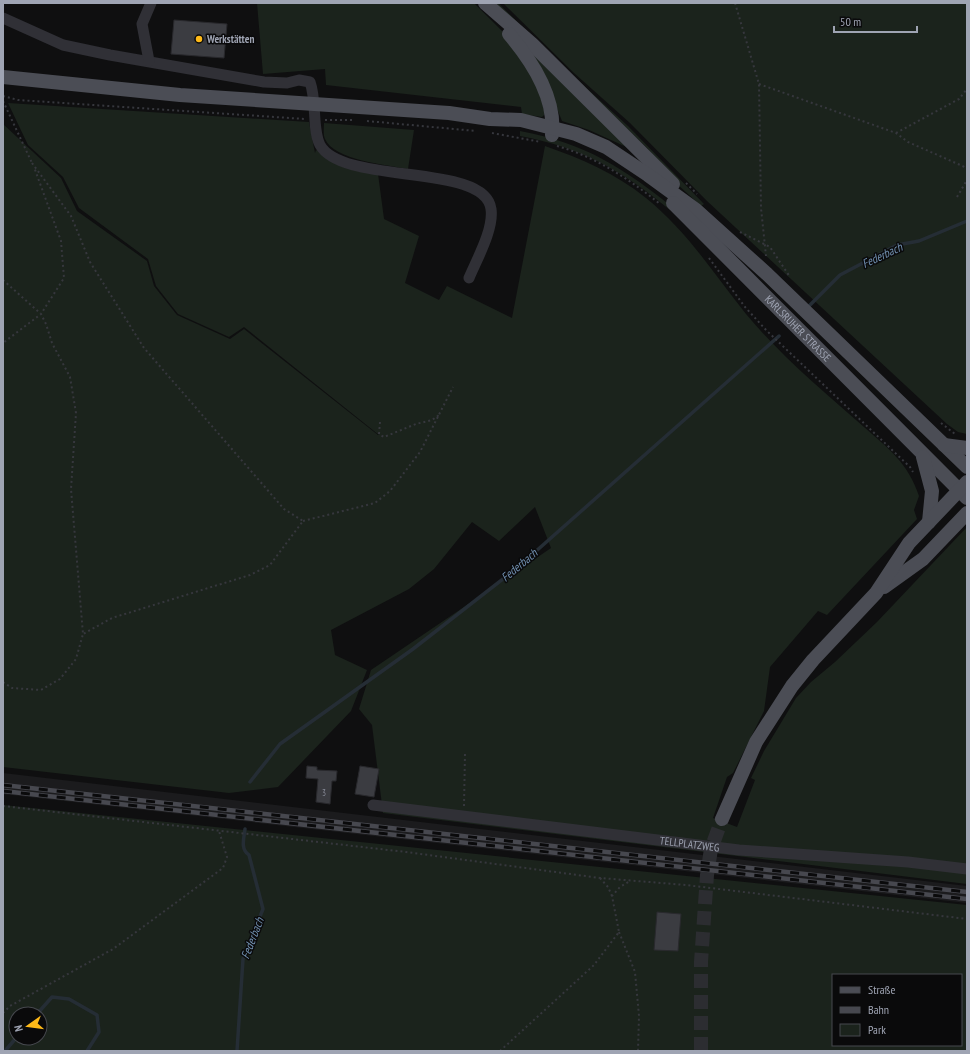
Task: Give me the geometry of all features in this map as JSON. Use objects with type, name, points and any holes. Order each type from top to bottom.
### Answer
[{"type":"main road","points":[[489,8],[527,56],[538,76],[550,106],[549,137]]},
{"type":"main road","points":[[489,8],[514,27],[674,185],[696,210]]},
{"type":"main road","points":[[3,77],[180,95],[449,113],[487,128],[521,120],[549,137],[576,134],[606,147],[696,210],[786,292],[967,467]]},
{"type":"main road","name":"KARLSRUHER STRASSE","points":[[549,137],[592,148],[644,180],[689,217],[922,454],[964,490]]},
{"type":"main road","points":[[944,445],[967,448]]},
{"type":"main road","points":[[922,454],[932,491],[929,522]]},
{"type":"main road","points":[[722,819],[745,766],[773,714],[813,660],[876,593],[909,543],[929,522],[964,490]]},
{"type":"main road","points":[[876,593],[923,559],[967,513]]},
{"type":"lane","points":[[149,61],[142,24],[151,3]]},
{"type":"lane","points":[[3,18],[63,45],[110,55],[264,82],[287,83],[299,80],[310,82],[316,104],[315,119],[320,145],[332,155],[356,166],[433,178],[476,188],[485,195],[491,208],[491,223],[469,278]]},
{"type":"lane","name":"TELLPLATZWEG","points":[[373,805],[739,850],[908,862],[967,869]]},
{"type":"path","points":[[735,3],[759,84],[761,208],[765,244],[770,247],[791,278]]},
{"type":"path","points":[[759,84],[896,133],[908,142],[967,168]]},
{"type":"path","points":[[896,133],[959,99],[967,89]]},
{"type":"path","points":[[3,96],[18,100],[315,119],[358,120]]},
{"type":"path","points":[[3,101],[32,163],[61,241],[64,278],[41,314],[3,343]]},
{"type":"path","points":[[365,121],[487,128],[503,134],[549,137],[606,166],[638,187],[664,207]]},
{"type":"path","points":[[32,163],[71,216],[90,262],[144,348],[284,509],[303,521]]},
{"type":"path","points":[[957,197],[967,180]]},
{"type":"path","points":[[706,254],[745,307],[767,331],[910,466],[914,474]]},
{"type":"path","points":[[3,280],[41,314],[52,343],[70,377],[76,413],[71,489],[83,634],[76,658],[60,679],[41,690],[12,688],[3,682]]},
{"type":"path","points":[[83,634],[112,618],[250,575],[270,565],[303,521],[375,503],[390,491],[420,452],[454,387]]},
{"type":"path","points":[[380,422],[380,434],[384,437],[416,424],[432,420],[439,414]]},
{"type":"path","points":[[463,815],[465,753]]},
{"type":"path","points":[[3,806],[406,852],[600,878],[694,886],[967,919]]},
{"type":"path","points":[[3,1013],[10,1006],[113,950],[223,868],[228,857],[219,831]]},
{"type":"path","points":[[600,878],[608,887],[612,896],[619,932],[634,972],[638,1016],[638,1051]]},
{"type":"path","points":[[612,896],[620,887],[631,880]]},
{"type":"path","points":[[500,1051],[594,965],[619,932]]},
{"type":"shaded area","points":[[3,773],[967,886],[967,903],[3,794]]},
{"type":"green space","points":[[257,3],[474,3],[506,35],[535,77],[545,114],[542,117],[522,114],[521,107],[326,85],[325,69],[263,74]]},
{"type":"green space","points":[[494,3],[498,3],[572,75],[628,126],[704,204],[701,206],[676,183],[647,148]]},
{"type":"green space","points":[[503,3],[967,3],[967,434],[958,432],[947,424],[707,201],[630,123],[574,73]]},
{"type":"green space","points":[[523,41],[633,150],[589,130],[562,121],[549,89]]},
{"type":"green space","points":[[8,103],[309,122],[315,153],[316,150],[354,168],[378,174],[384,219],[419,236],[405,283],[439,300],[447,286],[512,318],[545,146],[572,156],[610,174],[646,198],[674,224],[699,253],[746,314],[773,344],[803,373],[897,457],[915,484],[919,496],[914,510],[917,519],[827,615],[818,611],[770,667],[764,711],[733,773],[727,777],[713,818],[737,827],[755,780],[751,778],[764,751],[796,698],[811,682],[835,662],[877,622],[967,527],[967,884],[383,813],[372,725],[359,709],[371,670],[551,548],[535,507],[499,541],[472,522],[434,569],[409,589],[331,630],[335,655],[367,670],[351,711],[278,787],[229,793],[3,767],[3,124],[61,178],[77,211],[147,261],[154,286],[177,315],[230,339],[244,329],[379,435],[244,327],[229,337],[178,314],[156,286],[148,259],[79,208],[63,177],[28,145]]},
{"type":"green space","points":[[324,123],[414,130],[408,169],[362,160],[339,152],[330,146],[325,139]]},
{"type":"green space","points":[[520,131],[544,136],[585,150],[622,170],[676,210],[670,210],[635,183],[600,162],[563,147],[520,136]]},
{"type":"green space","points":[[3,805],[967,905],[967,1051],[3,1051]]},
{"type":"building","name":"Werkstätten","points":[[174,20],[227,24],[224,58],[171,54]]},
{"type":"building","points":[[307,766],[317,767],[317,770],[337,771],[336,781],[332,781],[330,804],[316,802],[318,779],[306,778]]},
{"type":"building","points":[[360,766],[379,769],[374,797],[355,794]]},
{"type":"building","points":[[657,912],[681,914],[678,951],[654,950]]},
{"type":"waterway","name":"Federbach","points":[[808,307],[840,275],[897,245],[919,241],[967,221]]},
{"type":"waterway","name":"Federbach","points":[[250,782],[280,744],[413,649],[517,568],[779,336]]},
{"type":"waterway","name":"Federbach","points":[[237,1051],[243,959],[263,909],[249,855],[244,850],[243,840],[245,829]]},
{"type":"waterway","name":"Federbach","points":[[44,1006],[52,997],[69,999],[97,1015],[99,1032],[87,1051]]},
{"type":"waterway","name":"Federbach","points":[[5,1051],[9,1046]]},
{"type":"tunnel","points":[[701,1051],[701,962],[707,875],[711,849],[722,819]]},
{"type":"railway","points":[[3,785],[967,892]]},
{"type":"railway","points":[[3,791],[967,899]]},
{"type":"place","name":"Werkstätten","points":[[199,39]]}]
